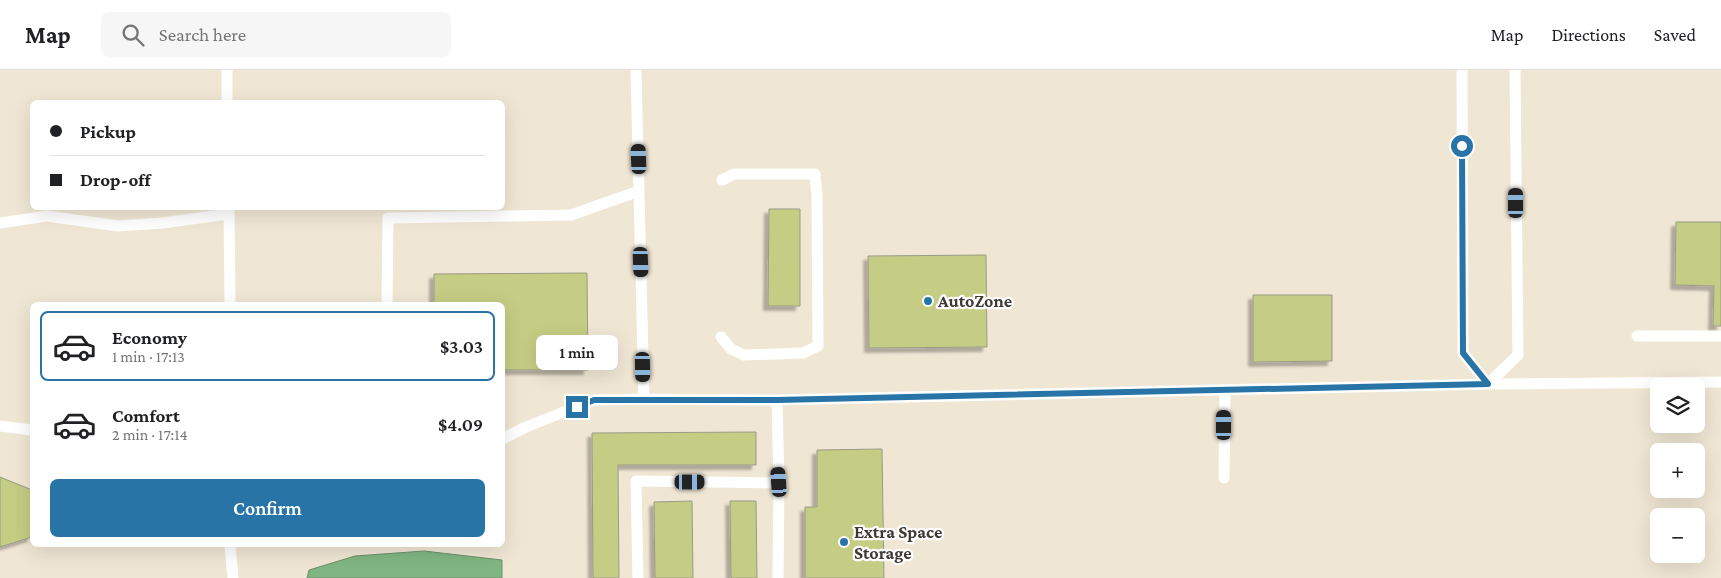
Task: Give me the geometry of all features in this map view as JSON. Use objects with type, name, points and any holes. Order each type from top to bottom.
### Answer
[{"type":"lane","points":[[227,70],[227,100]]},
{"type":"lane","points":[[636,70],[644,399]]},
{"type":"lane","points":[[1462,70],[1463,353],[1488,384]]},
{"type":"lane","points":[[1488,384],[1518,355],[1515,70]]},
{"type":"lane","points":[[721,338],[730,349],[744,355],[803,353],[818,346],[817,196],[815,174],[734,174],[722,180]]},
{"type":"lane","points":[[387,302],[388,218],[571,215],[639,191]]},
{"type":"lane","points":[[0,223],[47,216],[118,226],[162,223],[229,211],[230,302]]},
{"type":"lane","points":[[1637,336],[1721,336]]},
{"type":"lane","points":[[505,438],[526,427],[594,400],[777,400],[1488,384],[1721,382]]},
{"type":"lane","points":[[1224,478],[1225,390]]},
{"type":"lane","points":[[777,400],[779,482],[778,578]]},
{"type":"lane","points":[[0,426],[30,430]]},
{"type":"lane","points":[[638,578],[636,481],[779,482]]},
{"type":"lane","points":[[230,547],[233,578]]},
{"type":"shaded area","points":[[424,551],[502,560],[502,578],[307,578],[309,570],[355,556]]},
{"type":"building","points":[[769,209],[800,209],[800,306],[768,306]]},
{"type":"building","points":[[1676,222],[1721,222],[1721,326],[1713,326],[1714,286],[1675,285]]},
{"type":"building","name":"AutoZone","points":[[986,255],[987,347],[869,348],[868,256]]},
{"type":"building","points":[[587,273],[588,370],[505,370],[505,302],[434,302],[434,274]]},
{"type":"building","points":[[1253,295],[1332,295],[1332,361],[1253,362]]},
{"type":"building","points":[[756,432],[756,465],[618,465],[619,578],[593,578],[592,433]]},
{"type":"building","name":"Extra Space Storage","points":[[882,449],[884,578],[805,578],[805,507],[817,507],[817,450]]},
{"type":"building","points":[[0,477],[30,489],[30,538],[0,547]]},
{"type":"building","points":[[692,501],[693,578],[655,578],[654,502]]},
{"type":"building","points":[[730,501],[756,501],[757,578],[731,578]]},
{"type":"place","name":"AutoZone","points":[[928,301]]},
{"type":"place","name":"Extra Space Storage","points":[[844,542]]},
{"type":"route","points":[[577,407],[594,400],[777,400],[1488,384],[1463,353],[1462,146]]}]
